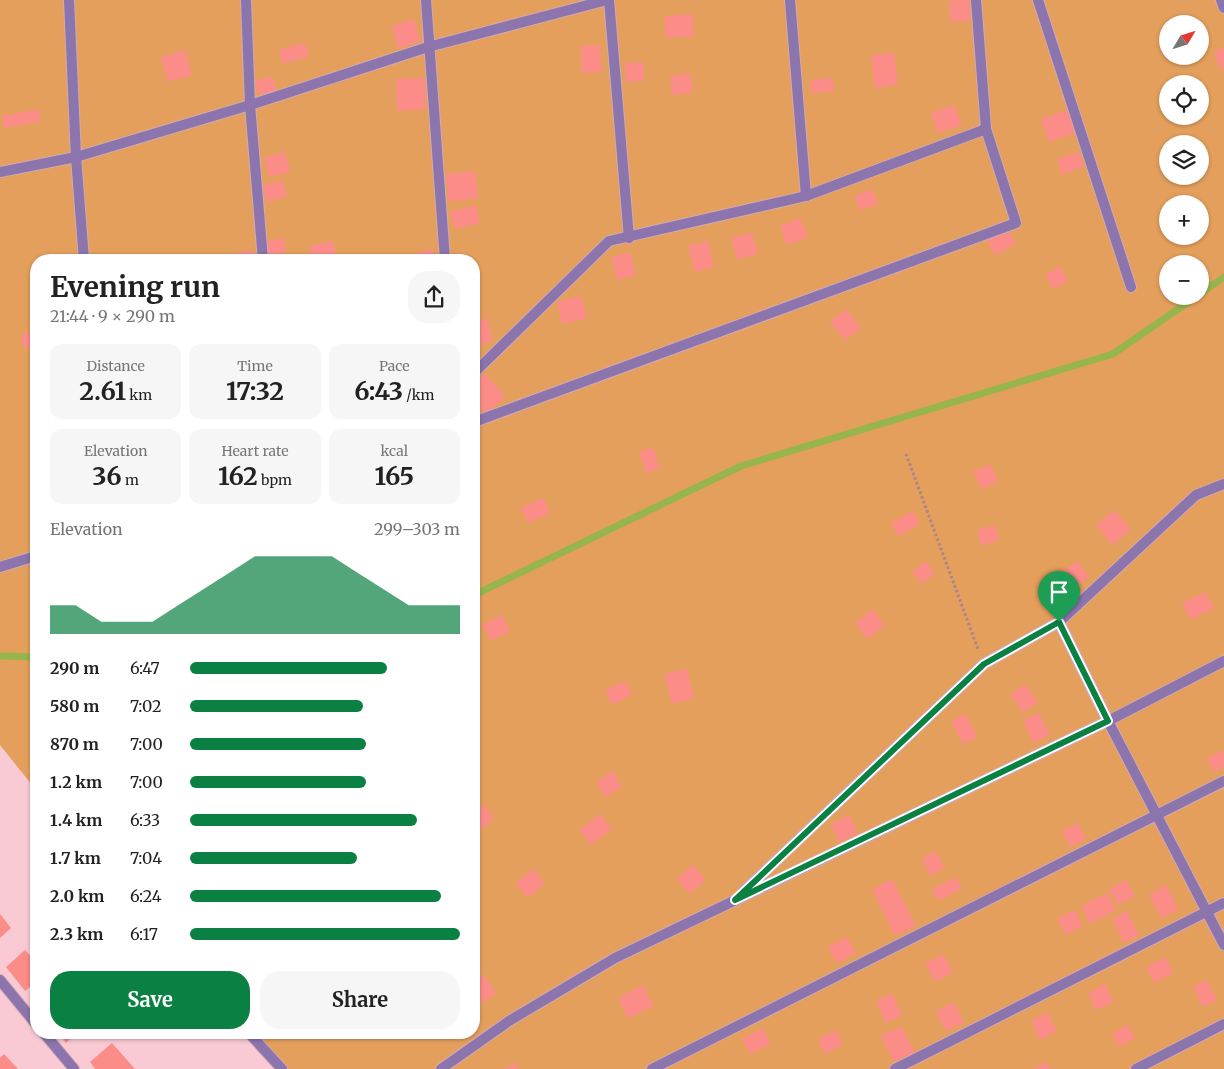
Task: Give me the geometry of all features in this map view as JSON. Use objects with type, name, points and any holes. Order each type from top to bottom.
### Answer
[{"type":"street","points":[[69,0],[76,157],[84,254]]},
{"type":"street","points":[[246,0],[250,105],[263,254]]},
{"type":"street","points":[[426,0],[445,254]]},
{"type":"street","points":[[0,172],[76,157],[250,105],[428,47],[608,0],[629,238]]},
{"type":"street","points":[[790,0],[806,196]]},
{"type":"street","points":[[480,420],[1016,223],[986,129],[976,0]]},
{"type":"street","points":[[1038,0],[1131,287]]},
{"type":"street","points":[[1222,0],[1224,8]]},
{"type":"street","points":[[480,367],[609,241],[629,238],[806,196],[986,129]]},
{"type":"street","points":[[735,900],[984,664],[1059,622],[1196,495],[1224,484]]},
{"type":"street","points":[[0,567],[30,558]]},
{"type":"street","points":[[1059,622],[1156,816],[1224,945]]},
{"type":"street","points":[[442,1069],[509,1021],[615,958],[1108,721],[1224,661]]},
{"type":"street","points":[[652,1069],[1224,781]]},
{"type":"street","points":[[895,1069],[1224,903]]},
{"type":"street","points":[[0,980],[30,1017]]},
{"type":"street","points":[[1136,1069],[1224,1024]]},
{"type":"street","points":[[49,1039],[74,1069]]},
{"type":"street","points":[[254,1039],[282,1069]]},
{"type":"path","points":[[906,454],[984,664]]},
{"type":"shaded area","points":[[0,0],[1224,0],[1224,1069],[282,1069],[254,1039],[480,1039],[480,254],[30,254],[30,782],[0,745]]},
{"type":"building","points":[[969,0],[971,20],[950,22],[949,1]]},
{"type":"building","points":[[693,14],[694,36],[666,38],[665,16]]},
{"type":"building","points":[[414,19],[420,42],[398,48],[392,26]]},
{"type":"building","points":[[305,42],[309,56],[283,64],[279,50]]},
{"type":"building","points":[[600,45],[602,72],[582,73],[581,46]]},
{"type":"building","points":[[1224,48],[1224,68],[1220,69],[1214,51]]},
{"type":"building","points":[[185,50],[192,75],[168,82],[161,57]]},
{"type":"building","points":[[894,53],[898,85],[875,88],[871,55]]},
{"type":"building","points":[[643,62],[644,81],[626,82],[625,63]]},
{"type":"building","points":[[690,73],[693,93],[672,95],[670,76]]},
{"type":"building","points":[[272,76],[277,91],[259,96],[255,81]]},
{"type":"building","points":[[425,78],[426,109],[397,111],[396,79]]},
{"type":"building","points":[[833,78],[834,91],[811,93],[810,80]]},
{"type":"building","points":[[954,105],[962,125],[938,133],[931,113]]},
{"type":"building","points":[[38,109],[41,121],[5,128],[2,116]]},
{"type":"building","points":[[1067,110],[1075,133],[1049,142],[1041,119]]},
{"type":"building","points":[[285,152],[290,172],[270,177],[264,158]]},
{"type":"building","points":[[1079,152],[1084,167],[1062,175],[1057,159]]},
{"type":"building","points":[[475,171],[478,198],[449,202],[446,174]]},
{"type":"building","points":[[282,180],[287,196],[267,202],[262,186]]},
{"type":"building","points":[[872,189],[878,204],[860,211],[854,196]]},
{"type":"building","points":[[476,205],[480,223],[455,229],[450,212]]},
{"type":"building","points":[[800,218],[808,237],[787,245],[780,226]]},
{"type":"building","points":[[1007,228],[1016,244],[995,255],[986,239]]},
{"type":"building","points":[[752,233],[758,254],[737,259],[731,238]]},
{"type":"building","points":[[283,238],[286,252],[268,254],[265,241]]},
{"type":"building","points":[[333,241],[336,254],[311,254],[309,246]]},
{"type":"building","points":[[708,241],[714,267],[695,272],[688,246]]},
{"type":"building","points":[[433,249],[434,254],[413,254]]},
{"type":"building","points":[[252,250],[253,254],[235,254]]},
{"type":"building","points":[[630,252],[636,275],[617,280],[611,257]]},
{"type":"building","points":[[1060,266],[1068,281],[1053,289],[1045,275]]},
{"type":"building","points":[[581,296],[587,318],[562,324],[557,302]]},
{"type":"building","points":[[846,309],[861,328],[845,340],[830,322]]},
{"type":"building","points":[[487,318],[493,341],[480,344],[480,320]]},
{"type":"building","points":[[30,332],[30,347],[23,348],[22,333]]},
{"type":"building","points":[[485,373],[505,397],[485,414],[480,408],[480,378]]},
{"type":"building","points":[[653,447],[660,468],[646,473],[639,452]]},
{"type":"building","points":[[990,464],[998,481],[982,489],[973,472]]},
{"type":"building","points":[[543,498],[550,513],[528,523],[521,507]]},
{"type":"building","points":[[1115,510],[1131,530],[1112,545],[1096,525]]},
{"type":"building","points":[[913,511],[920,524],[898,536],[891,523]]},
{"type":"building","points":[[995,525],[999,540],[981,546],[977,530]]},
{"type":"building","points":[[926,561],[935,574],[922,584],[912,572]]},
{"type":"building","points":[[1078,561],[1089,577],[1061,597],[1049,581]]},
{"type":"building","points":[[1205,592],[1214,608],[1191,620],[1182,603]]},
{"type":"building","points":[[873,609],[885,625],[867,639],[855,623]]},
{"type":"building","points":[[502,615],[510,631],[491,641],[482,625]]},
{"type":"building","points":[[687,669],[694,698],[672,704],[664,674]]},
{"type":"building","points":[[625,681],[632,695],[612,705],[605,690]]},
{"type":"building","points":[[1025,684],[1038,702],[1023,713],[1010,694]]},
{"type":"building","points":[[1039,713],[1050,735],[1033,743],[1023,720]]},
{"type":"building","points":[[965,714],[977,737],[963,744],[951,721]]},
{"type":"building","points":[[1224,750],[1224,767],[1214,772],[1207,758]]},
{"type":"building","points":[[613,771],[622,787],[605,797],[596,782]]},
{"type":"building","points":[[484,805],[494,819],[480,830],[480,808]]},
{"type":"building","points":[[600,814],[612,829],[591,845],[579,830]]},
{"type":"building","points":[[849,815],[858,833],[839,842],[831,824]]},
{"type":"building","points":[[1078,823],[1086,839],[1070,847],[1062,831]]},
{"type":"building","points":[[936,851],[944,868],[930,876],[922,859]]},
{"type":"building","points":[[693,865],[706,880],[690,894],[676,879]]},
{"type":"building","points":[[533,869],[545,884],[527,898],[516,883]]},
{"type":"building","points":[[956,877],[962,888],[938,901],[932,889]]},
{"type":"building","points":[[892,879],[916,926],[895,936],[872,889]]},
{"type":"building","points":[[1126,880],[1135,896],[1118,905],[1109,889]]},
{"type":"building","points":[[1166,885],[1179,909],[1161,918],[1149,895]]},
{"type":"building","points":[[1107,893],[1116,910],[1090,924],[1081,906]]},
{"type":"building","points":[[1075,910],[1083,926],[1066,935],[1057,919]]},
{"type":"building","points":[[1127,911],[1139,935],[1124,943],[1112,919]]},
{"type":"building","points":[[0,914],[11,928],[0,938]]},
{"type":"building","points":[[847,937],[856,953],[837,963],[828,946]]},
{"type":"building","points":[[25,950],[30,955],[30,987],[25,991],[6,967]]},
{"type":"building","points":[[944,954],[953,973],[935,982],[925,963]]},
{"type":"building","points":[[1165,957],[1173,973],[1154,983],[1146,968]]},
{"type":"building","points":[[483,974],[496,993],[480,1004],[480,976]]},
{"type":"building","points":[[1206,980],[1217,1000],[1203,1007],[1193,987]]},
{"type":"building","points":[[1105,984],[1114,1002],[1096,1010],[1088,993]]},
{"type":"building","points":[[643,985],[653,1006],[628,1018],[618,998]]},
{"type":"building","points":[[892,993],[902,1015],[886,1023],[876,1002]]},
{"type":"building","points":[[954,1002],[964,1023],[946,1031],[936,1011]]},
{"type":"building","points":[[1047,1012],[1057,1031],[1040,1040],[1031,1021]]},
{"type":"building","points":[[1128,1025],[1135,1038],[1119,1047],[1112,1033]]},
{"type":"building","points":[[901,1026],[915,1052],[894,1062],[881,1036]]},
{"type":"building","points":[[763,1028],[771,1044],[750,1054],[742,1039]]},
{"type":"building","points":[[836,1030],[843,1045],[825,1054],[818,1039]]},
{"type":"building","points":[[112,1043],[135,1069],[95,1069],[90,1062]]},
{"type":"building","points":[[4,1054],[18,1069],[0,1069],[0,1058]]},
{"type":"building","points":[[1046,1062],[1050,1069],[1033,1069]]},
{"type":"building","points":[[516,1063],[519,1069],[504,1069]]},
{"type":"waterway","points":[[1209,288],[1224,277]]},
{"type":"waterway","points":[[480,592],[741,466],[1113,354],[1184,305]]},
{"type":"waterway","points":[[0,656],[30,657]]},
{"type":"route","points":[[1059,622],[1108,721],[735,900],[984,664],[1059,622]]}]
